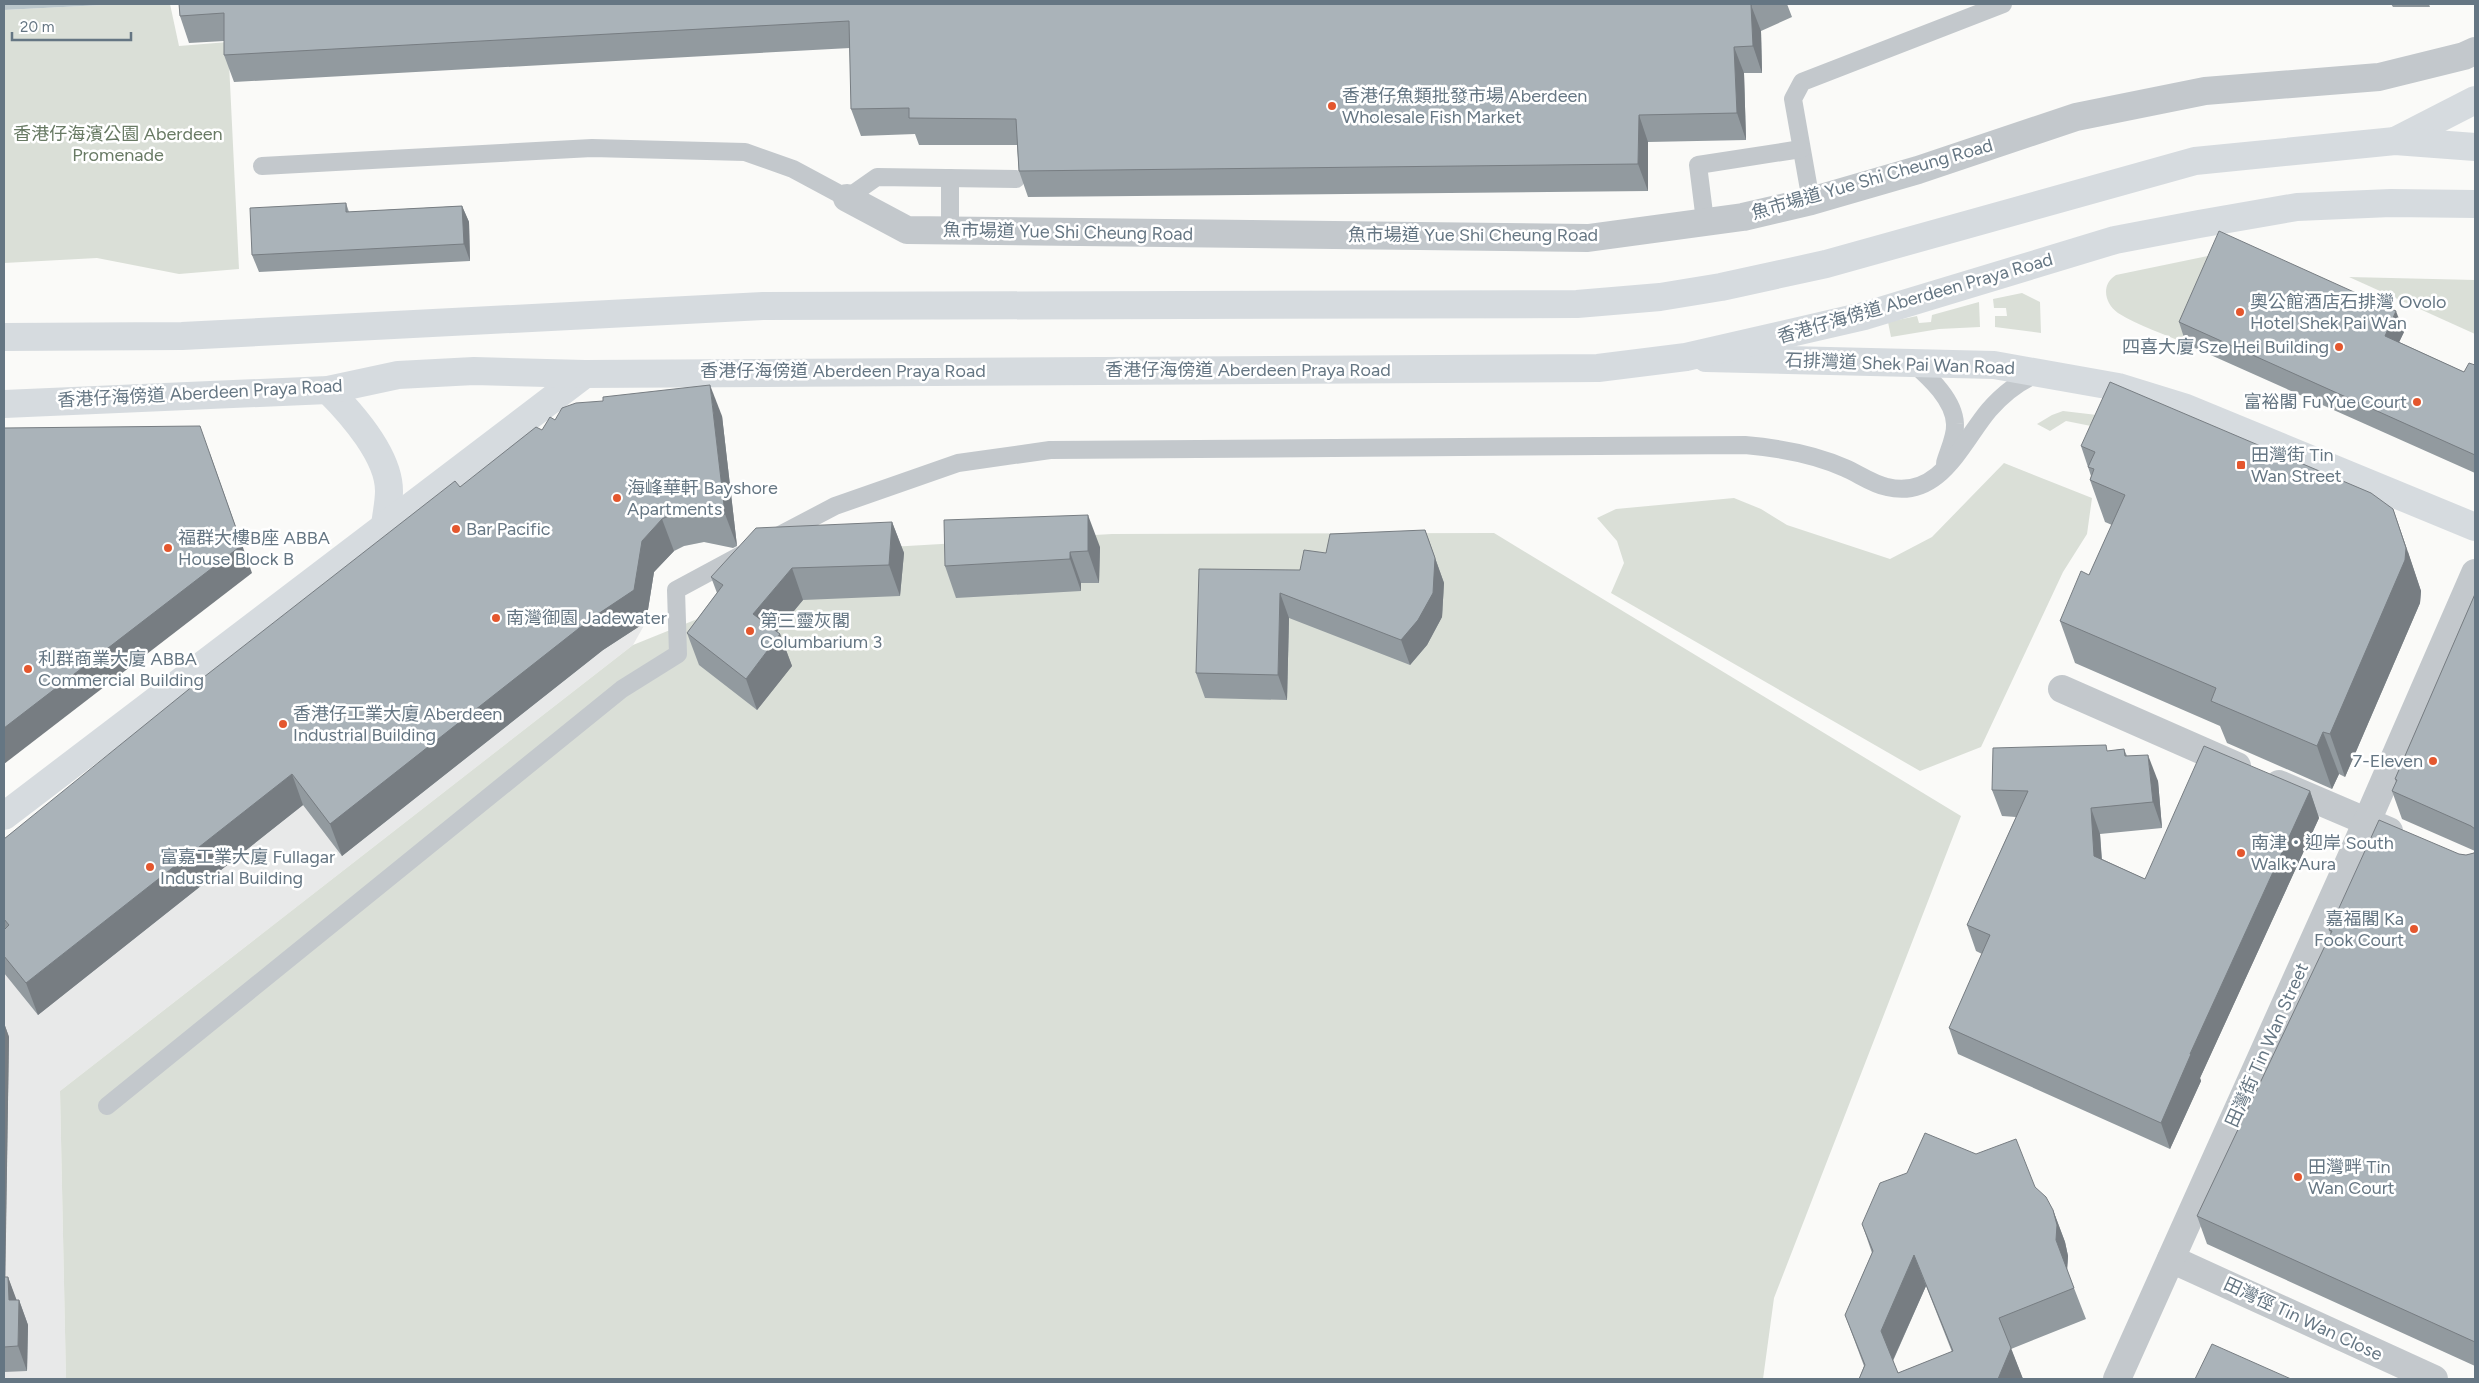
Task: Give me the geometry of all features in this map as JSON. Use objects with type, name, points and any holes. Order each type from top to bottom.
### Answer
[{"type":"main road","points":[[2395,141],[2475,100]]},
{"type":"main road","points":[[4,337],[182,336],[763,306],[1577,304],[1660,297],[1826,264],[2195,161],[2395,141],[2475,147]]},
{"type":"main road","name":"香港仔海傍道 Aberdeen Praya Road","points":[[4,404],[328,390],[398,375],[474,372],[585,374],[893,370],[1516,370],[1598,368],[1686,358],[1864,316],[2116,240],[2298,208],[2391,203],[2475,204]]},
{"type":"main road","name":"石排灣道 Shek Pai Wan Road","points":[[1686,358],[1994,365],[2118,387],[2186,408],[2475,528]]},
{"type":"main road","points":[[4,816],[585,374]]},
{"type":"main road","points":[[328,390],[356,421],[384,469],[389,491],[385,526]]},
{"type":"street","name":"魚市場道 Yue Shi Cheung Road","points":[[846,198],[907,230],[1588,238],[1743,217],[1811,201],[1918,170],[2076,117],[2205,91],[2379,77],[2464,56],[2475,51]]},
{"type":"street","name":"田灣街 Tin Wan Street","points":[[2124,1372],[2171,1259],[2475,573]]},
{"type":"street","points":[[2062,689],[2410,840]]},
{"type":"street","name":"田灣徑 Tin Wan Close","points":[[2171,1259],[2434,1379]]},
{"type":"lane","points":[[1811,201],[1793,99],[1802,82],[2003,4]]},
{"type":"lane","points":[[262,166],[592,148],[746,152],[793,169],[846,198],[877,177],[1016,179]]},
{"type":"lane","points":[[1706,221],[1698,165],[1801,149]]},
{"type":"lane","points":[[950,178],[950,231]]},
{"type":"lane","points":[[1914,364],[1929,377],[1944,397],[1956,425],[1937,477]]},
{"type":"lane","points":[[107,1106],[622,689],[678,654],[676,590],[835,506],[958,463],[1031,452],[1070,450],[1745,445],[1793,452],[1820,459],[1888,488],[1902,489],[1937,477],[1990,409],[2017,383],[2040,372]]},
{"type":"shaded area","points":[[4,4],[122,4],[4,10]]},
{"type":"shaded area","points":[[722,416],[735,535],[716,544],[704,542],[684,546],[669,554],[654,572],[646,622],[633,645],[60,1091],[66,1379],[4,1379],[4,880],[615,429]]},
{"type":"green space","name":"香港仔海濱公園 Aberdeen Promenade","points":[[122,4],[170,4],[179,46],[228,42],[239,269],[179,274],[97,258],[4,263],[4,10]]},
{"type":"green space","points":[[2227,252],[2186,344],[2126,318],[2113,309],[2107,299],[2106,288],[2111,279],[2116,275]]},
{"type":"green space","points":[[2349,277],[2475,280],[2475,334]]},
{"type":"green space","points":[[2022,293],[2040,302],[2041,333],[1995,327],[1995,316],[2007,316],[2006,308],[1994,308],[1993,299]]},
{"type":"green space","points":[[1979,302],[1980,327],[1939,329],[1891,337],[1888,322],[1917,316],[1919,323],[1931,322],[1932,315]]},
{"type":"green space","points":[[2063,411],[2097,415],[2101,428],[2066,421],[2050,431],[2037,424]]},
{"type":"green space","points":[[2004,463],[2092,498],[2087,534],[2063,572],[1981,747],[1920,771],[1611,593],[1624,563],[1617,541],[1597,518],[1616,509],[1734,498],[1761,509],[1787,525],[1890,559],[1932,537]]},
{"type":"green space","points":[[1494,533],[1961,816],[1774,1298],[1763,1379],[66,1379],[60,1091],[633,645],[873,548],[1112,534]]},
{"type":"building","name":"香港仔魚類批發市場 Aberdeen Wholesale Fish Market","points":[[179,4],[1754,4],[1751,5],[1753,46],[1734,47],[1737,113],[1639,115],[1638,164],[1019,171],[1016,119],[909,118],[909,108],[851,109],[849,21],[224,55],[224,13],[180,16]]},
{"type":"building","points":[[346,203],[346,212],[462,206],[464,244],[252,255],[250,208]]},
{"type":"building","points":[[2219,231],[2396,311],[2385,336],[2464,372],[2469,363],[2475,365],[2475,455],[2179,322]]},
{"type":"building","points":[[2110,382],[2371,493],[2393,509],[2406,548],[2405,560],[2330,734],[2323,732],[2317,746],[2211,701],[2216,688],[2060,621],[2081,571],[2089,575],[2125,495],[2090,480],[2094,469],[2088,467],[2095,452],[2081,446]]},
{"type":"building","points":[[710,385],[725,514],[722,516],[693,511],[672,514],[662,519],[642,541],[634,590],[592,618],[330,824],[292,774],[26,983],[4,956],[4,930],[9,925],[4,919],[4,839],[204,677],[455,481],[460,487],[536,427],[542,430],[550,417],[555,420],[562,408],[576,403],[603,401],[603,397]]},
{"type":"building","points":[[200,426],[242,545],[4,728],[4,428]]},
{"type":"building","points":[[1088,515],[1088,551],[1070,552],[1070,559],[945,566],[944,520]]},
{"type":"building","points":[[892,522],[889,565],[792,568],[753,614],[780,634],[746,679],[687,633],[723,585],[711,577],[756,528]]},
{"type":"building","points":[[1425,530],[1435,558],[1433,593],[1418,620],[1401,640],[1280,593],[1278,675],[1196,673],[1199,569],[1300,570],[1304,550],[1326,553],[1330,534]]},
{"type":"building","points":[[2475,594],[2475,829],[2392,791],[2397,780],[2395,779]]},
{"type":"building","points":[[2106,745],[2107,751],[2124,749],[2125,756],[2148,755],[2153,802],[2091,808],[2094,856],[2145,879],[2204,746],[2310,791],[2190,1054],[2161,1123],[1949,1028],[1990,935],[1967,925],[2028,791],[1992,790],[1993,748]]},
{"type":"building","points":[[2379,820],[2459,854],[2466,855],[2475,851],[2475,1342],[2197,1216],[2332,931],[2329,930]]},
{"type":"building","points":[[1925,1133],[1976,1154],[2016,1139],[2035,1187],[2046,1197],[2053,1210],[2057,1225],[2056,1240],[2074,1288],[1999,1318],[2011,1348],[1998,1379],[1859,1379],[1865,1365],[1845,1315],[1873,1251],[1862,1224],[1880,1183],[1907,1173]],"holes":[[[1914,1255],[1953,1351],[1898,1373],[1881,1331]]]},
{"type":"building","points":[[4,1277],[8,1277],[9,1300],[19,1300],[18,1346],[4,1347]]},
{"type":"building","points":[[2212,1344],[2291,1379],[2195,1379]]},
{"type":"place","name":"香港仔魚類批發市場 Aberdeen Wholesale Fish Market","points":[[1332,106]]},
{"type":"place","name":"奧公館酒店石排灣 Ovolo Hotel Shek Pai Wan","points":[[2240,312]]},
{"type":"place","name":"四喜大廈 Sze Hei Building","points":[[2339,347]]},
{"type":"place","name":"富裕閣 Fu Yue Court","points":[[2417,402]]},
{"type":"place","name":"田灣街 Tin Wan Street","points":[[2241,465]]},
{"type":"place","name":"海峰華軒 Bayshore Apartments","points":[[617,498]]},
{"type":"place","name":"Bar Pacific","points":[[456,529]]},
{"type":"place","name":"福群大樓B座 ABBA House Block B","points":[[168,548]]},
{"type":"place","name":"南灣御園 Jadewater","points":[[496,618]]},
{"type":"place","name":"第三靈灰閣 Columbarium 3","points":[[750,631]]},
{"type":"place","name":"利群商業大廈 ABBA Commercial Building","points":[[28,669]]},
{"type":"place","name":"香港仔工業大廈 Aberdeen Industrial Building","points":[[283,724]]},
{"type":"place","name":"7-Eleven","points":[[2433,761]]},
{"type":"place","name":"南津‧迎岸 South Walk･Aura","points":[[2241,853]]},
{"type":"place","name":"富嘉工業大廈 Fullagar Industrial Building","points":[[150,867]]},
{"type":"place","name":"嘉福閣 Ka Fook Court","points":[[2414,929]]},
{"type":"place","name":"田灣畔 Tin Wan Court","points":[[2298,1177]]}]
